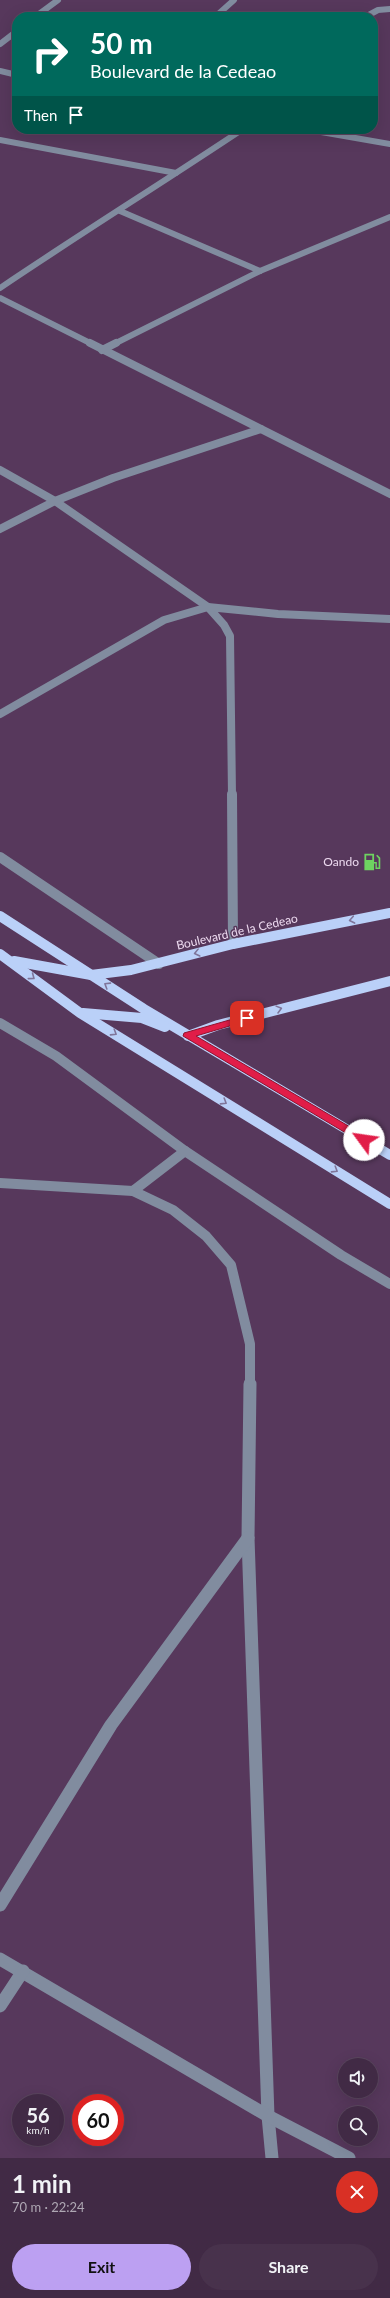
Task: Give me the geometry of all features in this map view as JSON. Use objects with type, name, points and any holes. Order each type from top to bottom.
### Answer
[{"type":"main road","name":"Boulevard de la Cedeao","points":[[91,975],[131,970],[233,944],[390,913]]},
{"type":"main road","points":[[0,916],[58,956],[188,1036],[390,1155]]},
{"type":"main road","points":[[0,954],[80,1013],[390,1204]]},
{"type":"main road","points":[[11,961],[91,975]]},
{"type":"main road","points":[[80,1013],[142,1018],[188,1036],[218,1026],[390,981]]},
{"type":"street","points":[[42,12],[58,0]]},
{"type":"street","points":[[221,12],[234,0]]},
{"type":"street","points":[[374,12],[378,10],[390,9]]},
{"type":"street","points":[[0,44],[12,35]]},
{"type":"street","points":[[0,71],[12,74]]},
{"type":"street","points":[[0,288],[81,233],[120,211],[235,134]]},
{"type":"street","points":[[333,134],[390,144]]},
{"type":"street","points":[[0,140],[176,173]]},
{"type":"street","points":[[120,211],[260,271]]},
{"type":"street","points":[[102,350],[260,271],[390,217]]},
{"type":"street","points":[[0,298],[390,494]]},
{"type":"street","points":[[0,528],[55,501],[113,478],[261,429]]},
{"type":"street","points":[[0,470],[55,501],[208,607],[224,625],[230,636],[233,944]]},
{"type":"street","points":[[0,714],[164,620],[208,607],[278,614],[390,619]]},
{"type":"street","points":[[0,857],[159,964]]},
{"type":"street","points":[[0,1023],[56,1056],[185,1151],[341,1255],[390,1284]]},
{"type":"street","points":[[133,1191],[185,1151]]},
{"type":"street","points":[[0,1183],[133,1191],[173,1210],[201,1232],[231,1266],[250,1344],[248,1538],[268,2116],[272,2158]]},
{"type":"street","points":[[0,1905],[111,1725],[248,1538]]},
{"type":"street","points":[[0,1959],[23,1971],[268,2116],[349,2158]]},
{"type":"street","points":[[0,2006],[23,1971]]},
{"type":"place","name":"Oando","points":[[372,862]]},
{"type":"route","points":[[247,1018],[188,1036],[364,1140]]}]
